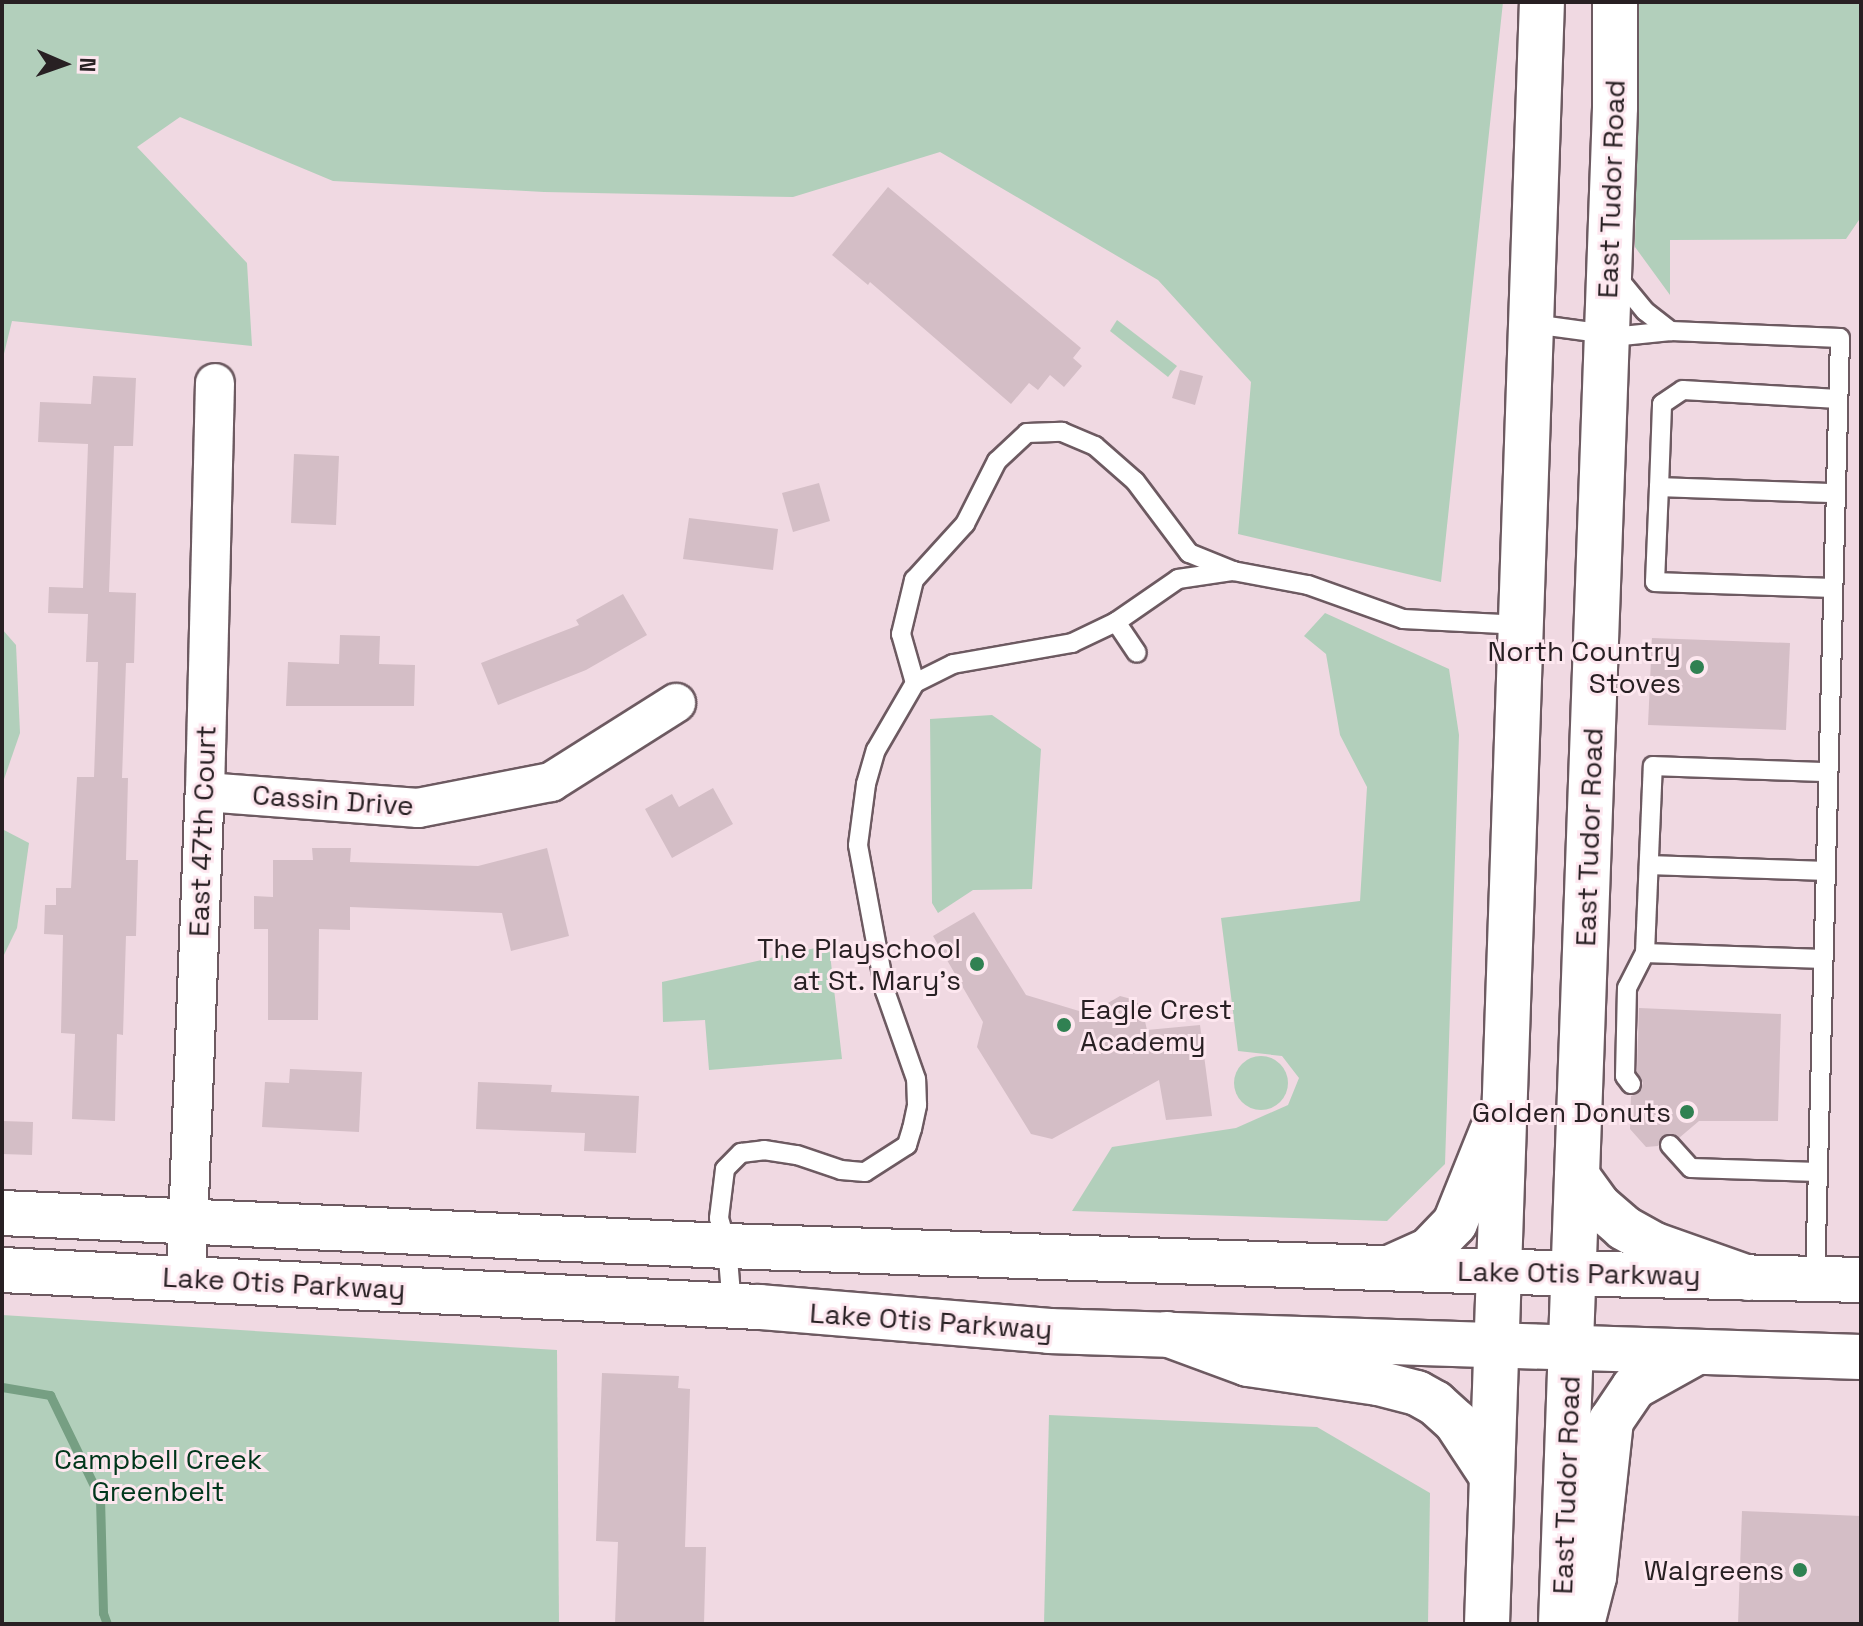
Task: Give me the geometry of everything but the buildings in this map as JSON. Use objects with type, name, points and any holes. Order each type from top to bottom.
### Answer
[{"type":"main road","points":[[1487,1624],[1542,2]]},
{"type":"main road","name":"East Tudor Road","points":[[1561,1624],[1609,266],[1615,2]]},
{"type":"main road","points":[[1389,1268],[1429,1250],[1455,1223],[1470,1191],[1507,1087]]},
{"type":"main road","points":[[1577,1176],[1599,1206],[1624,1228],[1655,1245],[1748,1278]]},
{"type":"main road","name":"Lake Otis Parkway","points":[[2,1213],[727,1246],[1861,1280]]},
{"type":"main road","name":"Lake Otis Parkway","points":[[2,1270],[732,1306],[990,1327],[1861,1357]]},
{"type":"main road","points":[[1167,1334],[1248,1364],[1378,1383],[1417,1393],[1435,1403],[1456,1422],[1491,1475]]},
{"type":"main road","points":[[1582,1624],[1594,1577],[1611,1421],[1634,1387],[1697,1352]]},
{"type":"street","name":"East 47th Court","points":[[186,1278],[205,792],[215,383]]},
{"type":"street","name":"Cassin Drive","points":[[205,792],[418,808],[551,782],[676,703]]},
{"type":"lane","points":[[1609,266],[1645,311],[1671,331]]},
{"type":"lane","points":[[1533,324],[1645,336],[1671,331],[1840,338],[1815,1279]]},
{"type":"lane","points":[[1832,588],[1655,582],[1662,404],[1683,390],[1838,399]]},
{"type":"lane","points":[[915,683],[901,634],[914,580],[965,524],[997,461],[1027,433],[1062,432],[1095,446],[1135,481],[1189,553],[1233,571],[1308,585],[1403,619],[1522,625]]},
{"type":"lane","points":[[1659,487],[1835,493]]},
{"type":"lane","points":[[732,1306],[727,1246],[719,1218],[725,1169],[741,1153],[764,1150],[786,1153],[841,1170],[865,1172],[907,1145],[912,1129],[917,1105],[916,1079],[885,991],[858,845],[866,784],[876,750],[915,683],[953,664],[1072,643],[1116,622],[1178,579],[1233,571]]},
{"type":"lane","points":[[1116,622],[1137,653]]},
{"type":"lane","points":[[1631,1084],[1625,1076],[1627,988],[1645,953],[1653,766],[1828,772]]},
{"type":"lane","points":[[1649,865],[1826,871]]},
{"type":"lane","points":[[1645,953],[1823,959]]},
{"type":"lane","points":[[1670,1145],[1691,1168],[1818,1172]]},
{"type":"green space","points":[[2,2],[1503,2],[1441,582],[1238,534],[1251,382],[1158,280],[940,152],[793,197],[544,192],[333,181],[180,117],[137,147],[247,263],[252,346],[12,321],[2,362]]},
{"type":"green space","points":[[1638,2],[1861,2],[1861,217],[1846,239],[1670,240],[1670,295],[1635,247]]},
{"type":"green space","points":[[1117,320],[1177,366],[1168,377],[1110,331]]},
{"type":"green space","points":[[1325,613],[1449,669],[1459,735],[1445,1164],[1387,1221],[1072,1211],[1112,1147],[1236,1128],[1288,1105],[1299,1078],[1282,1056],[1238,1051],[1221,918],[1360,901],[1367,787],[1340,735],[1326,654],[1304,636]]},
{"type":"green space","points":[[2,629],[16,645],[20,733],[2,785]]},
{"type":"green space","points":[[992,715],[1041,749],[1032,889],[973,890],[938,913],[932,903],[930,719]]},
{"type":"green space","points":[[2,829],[29,843],[17,928],[2,959]]},
{"type":"green space","points":[[829,945],[842,1059],[709,1070],[705,1020],[663,1022],[662,982]]},
{"type":"green space","points":[[1261,1056],[1280,1064],[1288,1083],[1280,1102],[1261,1110],[1242,1102],[1234,1083],[1242,1064]]},
{"type":"green space","name":"Campbell Creek Greenbelt","points":[[2,1315],[557,1350],[559,1624],[2,1624]]},
{"type":"green space","points":[[1049,1415],[1317,1427],[1430,1493],[1428,1624],[1044,1624]]},
{"type":"waterway","points":[[2,1387],[50,1395],[100,1498],[103,1613],[107,1624]]},
{"type":"place","name":"North Country Stoves","points":[[1697,667]]},
{"type":"place","name":"The Playschool at St. Mary's","points":[[977,964]]},
{"type":"place","name":"Eagle Crest Academy","points":[[1064,1025]]},
{"type":"place","name":"Golden Donuts","points":[[1687,1112]]},
{"type":"place","name":"Walgreens","points":[[1800,1570]]}]
